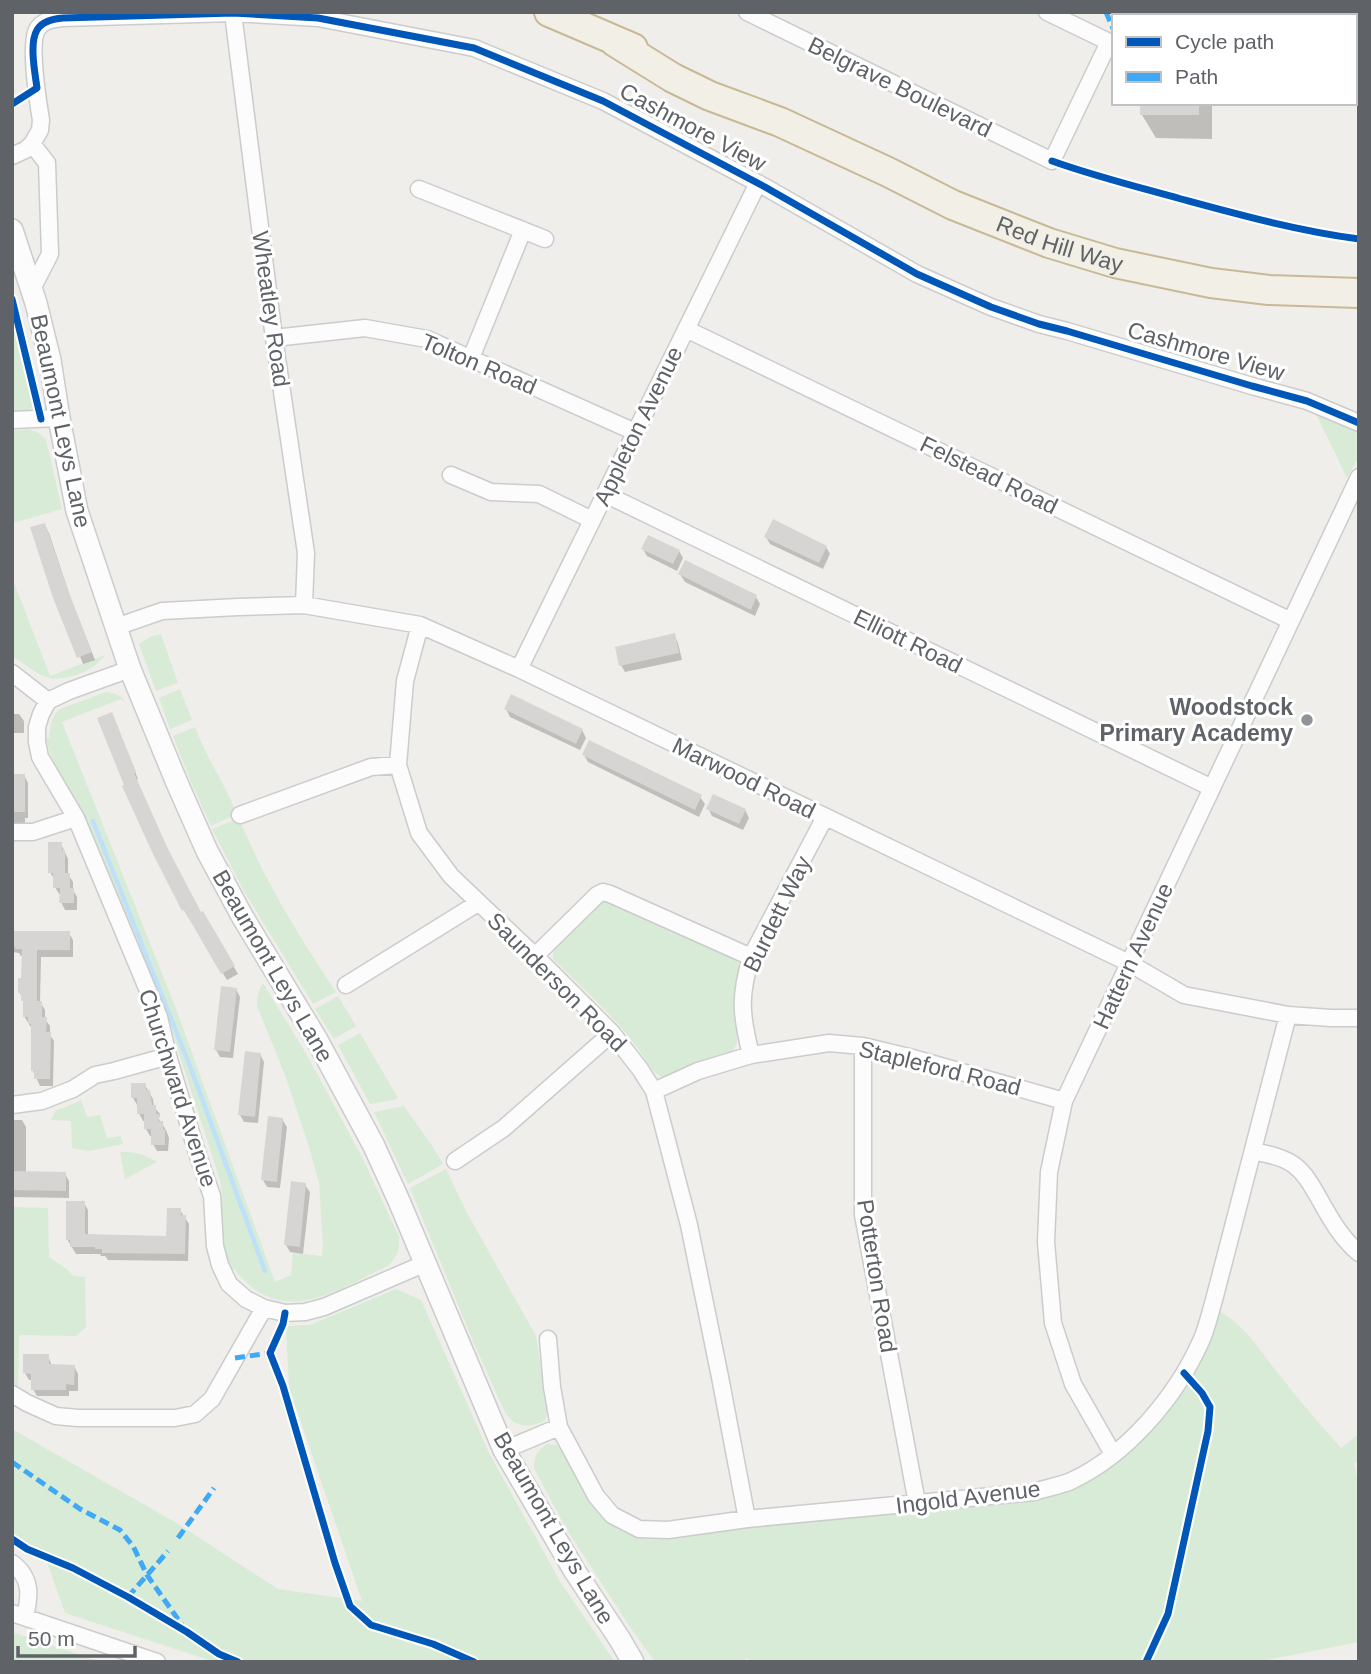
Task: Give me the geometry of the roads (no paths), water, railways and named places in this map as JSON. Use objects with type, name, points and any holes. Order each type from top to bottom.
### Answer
[{"type":"highway","name":"Red Hill Way","points":[[549,12],[615,42],[692,70],[717,82],[779,122],[953,205],[1049,243],[1115,263],[1212,283],[1269,290],[1359,293]]},
{"type":"street","name":"Belgrave Boulevard","points":[[747,12],[1052,161],[1111,43]]},
{"type":"street","points":[[1047,12],[1111,43]]},
{"type":"street","name":"Cashmore View","points":[[32,144],[40,130],[41,120],[33,43],[37,28],[48,20],[233,13],[318,18],[474,48],[603,101],[758,183],[917,274],[991,307],[1039,324],[1307,401],[1359,423]]},
{"type":"street","name":"Wheatley Road","points":[[233,13],[274,338],[306,553],[304,605]]},
{"type":"street","points":[[12,156],[32,144],[47,163],[50,254],[32,289]]},
{"type":"street","name":"Appleton Avenue","points":[[519,669],[758,183]]},
{"type":"street","points":[[419,188],[545,239]]},
{"type":"street","name":"Beaumont Leys Lane","points":[[12,230],[32,289],[50,360],[58,418],[77,511],[130,669],[177,783],[207,851],[242,916],[317,1040],[374,1146],[426,1263],[503,1450],[574,1570],[633,1662]]},
{"type":"street","points":[[471,358],[523,230]]},
{"type":"street","name":"Tolton Road","points":[[274,338],[365,328],[427,339],[635,432]]},
{"type":"street","name":"Felstead Road","points":[[686,329],[1291,621]]},
{"type":"street","points":[[12,420],[58,418]]},
{"type":"street","points":[[451,475],[491,492],[539,494],[592,520]]},
{"type":"street","name":"Hattern Avenue","points":[[1113,1454],[1073,1384],[1052,1323],[1046,1242],[1049,1171],[1064,1101],[1359,477]]},
{"type":"street","name":"Elliott Road","points":[[605,494],[1212,788]]},
{"type":"street","name":"Marwood Road","points":[[116,627],[162,611],[304,605],[420,625],[519,669],[1129,964],[1184,995],[1288,1015],[1359,1018]]},
{"type":"street","name":"Saunderson Road","points":[[420,625],[405,681],[398,765],[419,833],[451,876],[612,1033],[654,1091],[689,1225],[747,1520]]},
{"type":"street","points":[[12,673],[48,701],[130,669]]},
{"type":"street","name":"Churchward Avenue","points":[[48,701],[37,727],[40,757],[76,818],[159,1017],[168,1056],[212,1196],[215,1246],[219,1265],[229,1284],[246,1299],[264,1308],[285,1313],[305,1312],[324,1307],[426,1263]]},
{"type":"street","points":[[240,815],[371,767],[398,765]]},
{"type":"street","name":"Burdett Way","points":[[751,1055],[744,1026],[742,1001],[751,957],[825,817]]},
{"type":"street","points":[[12,832],[33,832],[76,818]]},
{"type":"street","points":[[535,956],[603,892],[751,957]]},
{"type":"street","points":[[346,985],[478,903]]},
{"type":"street","name":"Ingold Avenue","points":[[548,1339],[559,1427],[596,1496],[612,1515],[639,1529],[668,1530],[1034,1492],[1068,1482],[1091,1470],[1134,1438],[1153,1417],[1184,1373],[1201,1340],[1214,1300],[1288,1015]]},
{"type":"street","points":[[455,1161],[504,1128],[612,1033]]},
{"type":"street","name":"Stapleford Road","points":[[654,1091],[698,1071],[751,1055],[828,1043],[863,1046],[922,1060],[1064,1101]]},
{"type":"street","name":"Potterton Road","points":[[863,1046],[863,1215],[917,1503]]},
{"type":"street","points":[[12,1105],[60,1096],[95,1075],[168,1056]]},
{"type":"street","points":[[1253,1151],[1280,1158],[1294,1165],[1310,1182],[1348,1244],[1359,1253]]},
{"type":"street","points":[[12,1394],[27,1404],[56,1416],[175,1418],[195,1413],[212,1399],[264,1308]]},
{"type":"street","points":[[503,1450],[559,1427]]},
{"type":"street","points":[[12,1563],[27,1580],[29,1599],[19,1615],[157,1662]]},
{"type":"waterway","points":[[93,821],[193,1074],[265,1271]]},
{"type":"place","name":"Woodstock Primary Academy","points":[[1307,720]]}]
